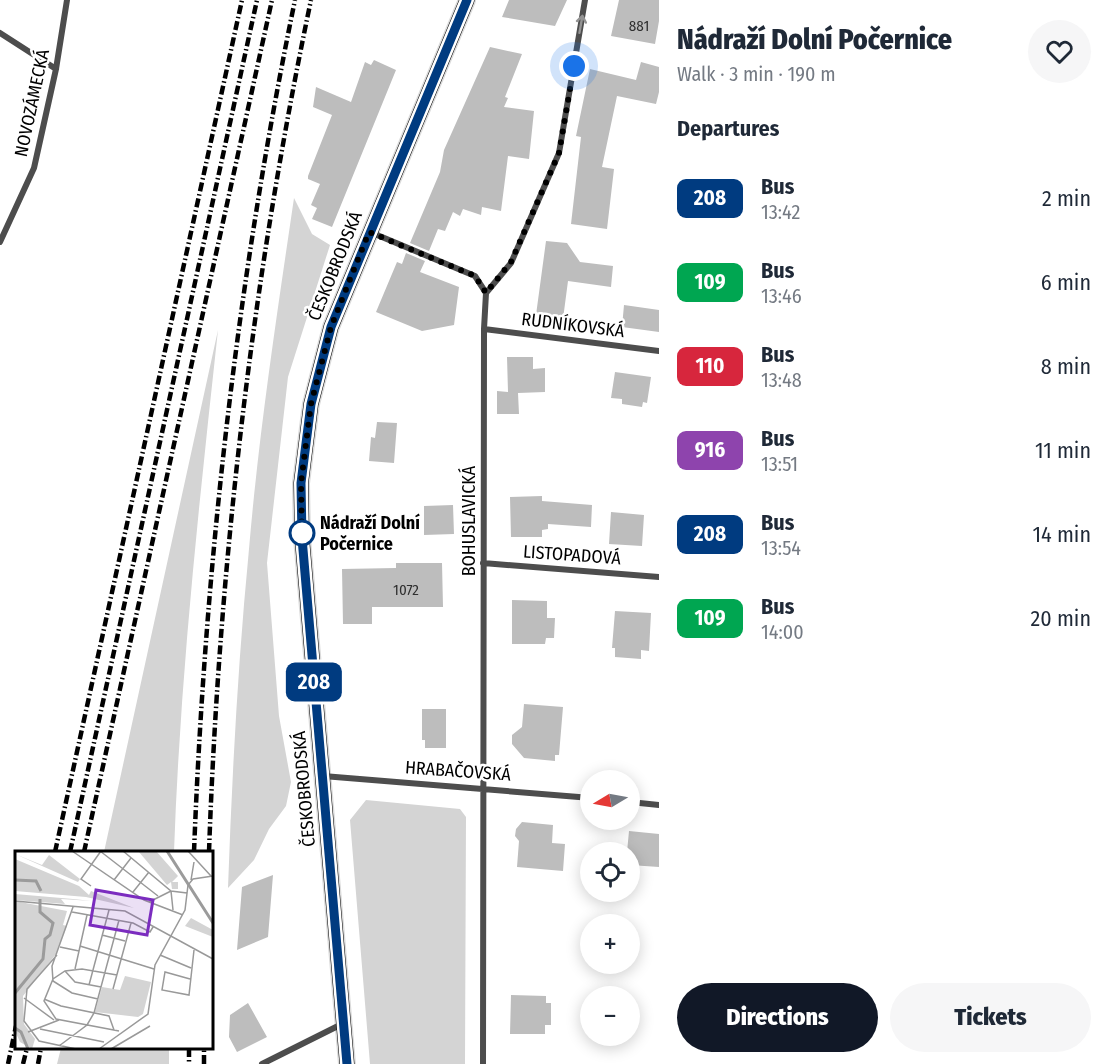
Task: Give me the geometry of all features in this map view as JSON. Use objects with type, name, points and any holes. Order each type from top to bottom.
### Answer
[{"type":"main road","name":"ČESKOBRODSKÁ","points":[[347,1064],[302,538],[301,483],[311,404],[331,327],[467,0]]},
{"type":"street","name":"NOVOZÁMECKÁ","points":[[0,242],[34,168],[56,69],[67,0]]},
{"type":"street","points":[[369,232],[475,276],[486,293],[511,262],[559,153],[585,0]]},
{"type":"street","points":[[0,33],[56,69]]},
{"type":"street","name":"BOHUSLAVICKÁ","points":[[483,1064],[483,563],[486,293]]},
{"type":"street","name":"RUDNÍKOVSKÁ","points":[[484,329],[659,351]]},
{"type":"street","name":"LISTOPADOVÁ","points":[[483,563],[659,577]]},
{"type":"street","name":"HRABAČOVSKÁ","points":[[322,776],[580,797]]},
{"type":"street","points":[[640,803],[659,805]]},
{"type":"street","points":[[262,1064],[343,1023]]},
{"type":"shaded area","points":[[294,198],[312,234],[330,245],[288,377],[267,563],[279,716],[291,782],[286,806],[269,829],[254,860],[228,888],[239,676],[253,505]]},
{"type":"shaded area","points":[[218,330],[186,656],[174,851],[104,851]]},
{"type":"shaded area","points":[[366,800],[460,809],[466,817],[465,1064],[370,1064],[350,820]]},
{"type":"shaded area","points":[[61,1049],[169,1049],[169,1064],[57,1064]]},
{"type":"building","points":[[509,0],[567,0],[555,26],[502,17]]},
{"type":"building","points":[[619,0],[659,0],[659,21],[655,44],[611,36]]},
{"type":"building","points":[[490,47],[522,54],[505,97],[508,98],[504,107],[534,111],[529,159],[508,156],[501,211],[482,207],[481,215],[463,209],[460,216],[453,212],[445,231],[438,229],[429,251],[410,243],[440,172],[444,150]]},
{"type":"building","points":[[374,60],[396,70],[332,227],[312,219],[317,208],[311,205],[320,184],[308,179],[308,176],[332,115],[313,107],[316,87],[351,102],[365,62],[371,65]]},
{"type":"building","points":[[641,62],[659,67],[659,92],[656,104],[617,96],[602,167],[614,169],[607,229],[571,224],[581,137],[576,136],[590,69],[636,80]]},
{"type":"building","points":[[546,241],[567,243],[580,262],[613,266],[611,287],[568,281],[563,319],[536,315]]},
{"type":"building","points":[[406,253],[425,261],[420,272],[459,287],[454,325],[422,331],[376,312],[397,262],[402,264]]},
{"type":"building","points":[[624,305],[659,310],[659,332],[622,327]]},
{"type":"building","points":[[507,357],[533,357],[533,369],[545,368],[545,392],[518,393],[519,414],[497,414],[497,391],[508,392]]},
{"type":"building","points":[[615,372],[651,377],[647,403],[643,402],[642,407],[622,404],[622,399],[611,398]]},
{"type":"building","points":[[377,422],[397,423],[394,463],[369,461],[371,437],[375,438]]},
{"type":"building","points":[[542,496],[542,501],[592,505],[591,527],[548,524],[548,529],[542,530],[542,537],[511,537],[510,497]]},
{"type":"building","points":[[453,505],[454,534],[424,535],[424,506]]},
{"type":"building","points":[[611,512],[644,515],[642,546],[609,544]]},
{"type":"building","points":[[396,563],[442,563],[443,607],[372,607],[372,624],[343,624],[342,569],[396,568]]},
{"type":"building","points":[[512,600],[547,601],[547,618],[555,618],[554,638],[546,638],[545,644],[512,644]]},
{"type":"building","points":[[615,611],[651,613],[649,651],[641,650],[641,659],[615,657],[615,648],[612,648]]},
{"type":"building","points":[[524,704],[563,707],[559,755],[555,755],[555,761],[524,758],[512,744],[512,735],[522,727]]},
{"type":"building","points":[[422,709],[446,709],[446,748],[425,748],[425,740],[422,740]]},
{"type":"building","points":[[522,822],[553,825],[552,843],[565,844],[563,871],[517,867],[519,841],[515,836],[516,829]]},
{"type":"building","points":[[629,831],[659,834],[659,867],[640,866],[640,842],[628,842]]},
{"type":"building","points":[[273,875],[268,937],[237,950],[242,887]]},
{"type":"building","points":[[511,995],[546,996],[546,1003],[551,1003],[551,1025],[545,1025],[545,1034],[510,1034]]},
{"type":"building","points":[[248,1003],[267,1037],[237,1052],[229,1037],[230,1015]]},
{"type":"railway","points":[[55,851],[242,0]]},
{"type":"railway","points":[[70,851],[257,0]]},
{"type":"railway","points":[[84,851],[272,0]]},
{"type":"railway","points":[[194,851],[206,638],[227,424],[256,211],[295,0]]},
{"type":"railway","points":[[209,851],[221,638],[242,424],[255,317],[272,211],[311,0]]},
{"type":"railway","points":[[8,1064],[15,1031]]},
{"type":"railway","points":[[23,1064],[27,1049]]},
{"type":"railway","points":[[38,1064],[41,1049]]},
{"type":"railway","points":[[189,1049],[189,1064]]},
{"type":"railway","points":[[204,1049],[204,1064]]},
{"type":"bus line","name":"208","points":[[347,1064],[302,538],[301,483],[311,404],[331,327],[467,0]]},
{"type":"place","name":"Nádraží Dolní Počernice","points":[[302,533]]},
{"type":"route","points":[[302,533],[302,538],[301,483],[311,404],[331,327],[369,232],[475,276],[486,293],[511,262],[559,153],[574,66]]}]
